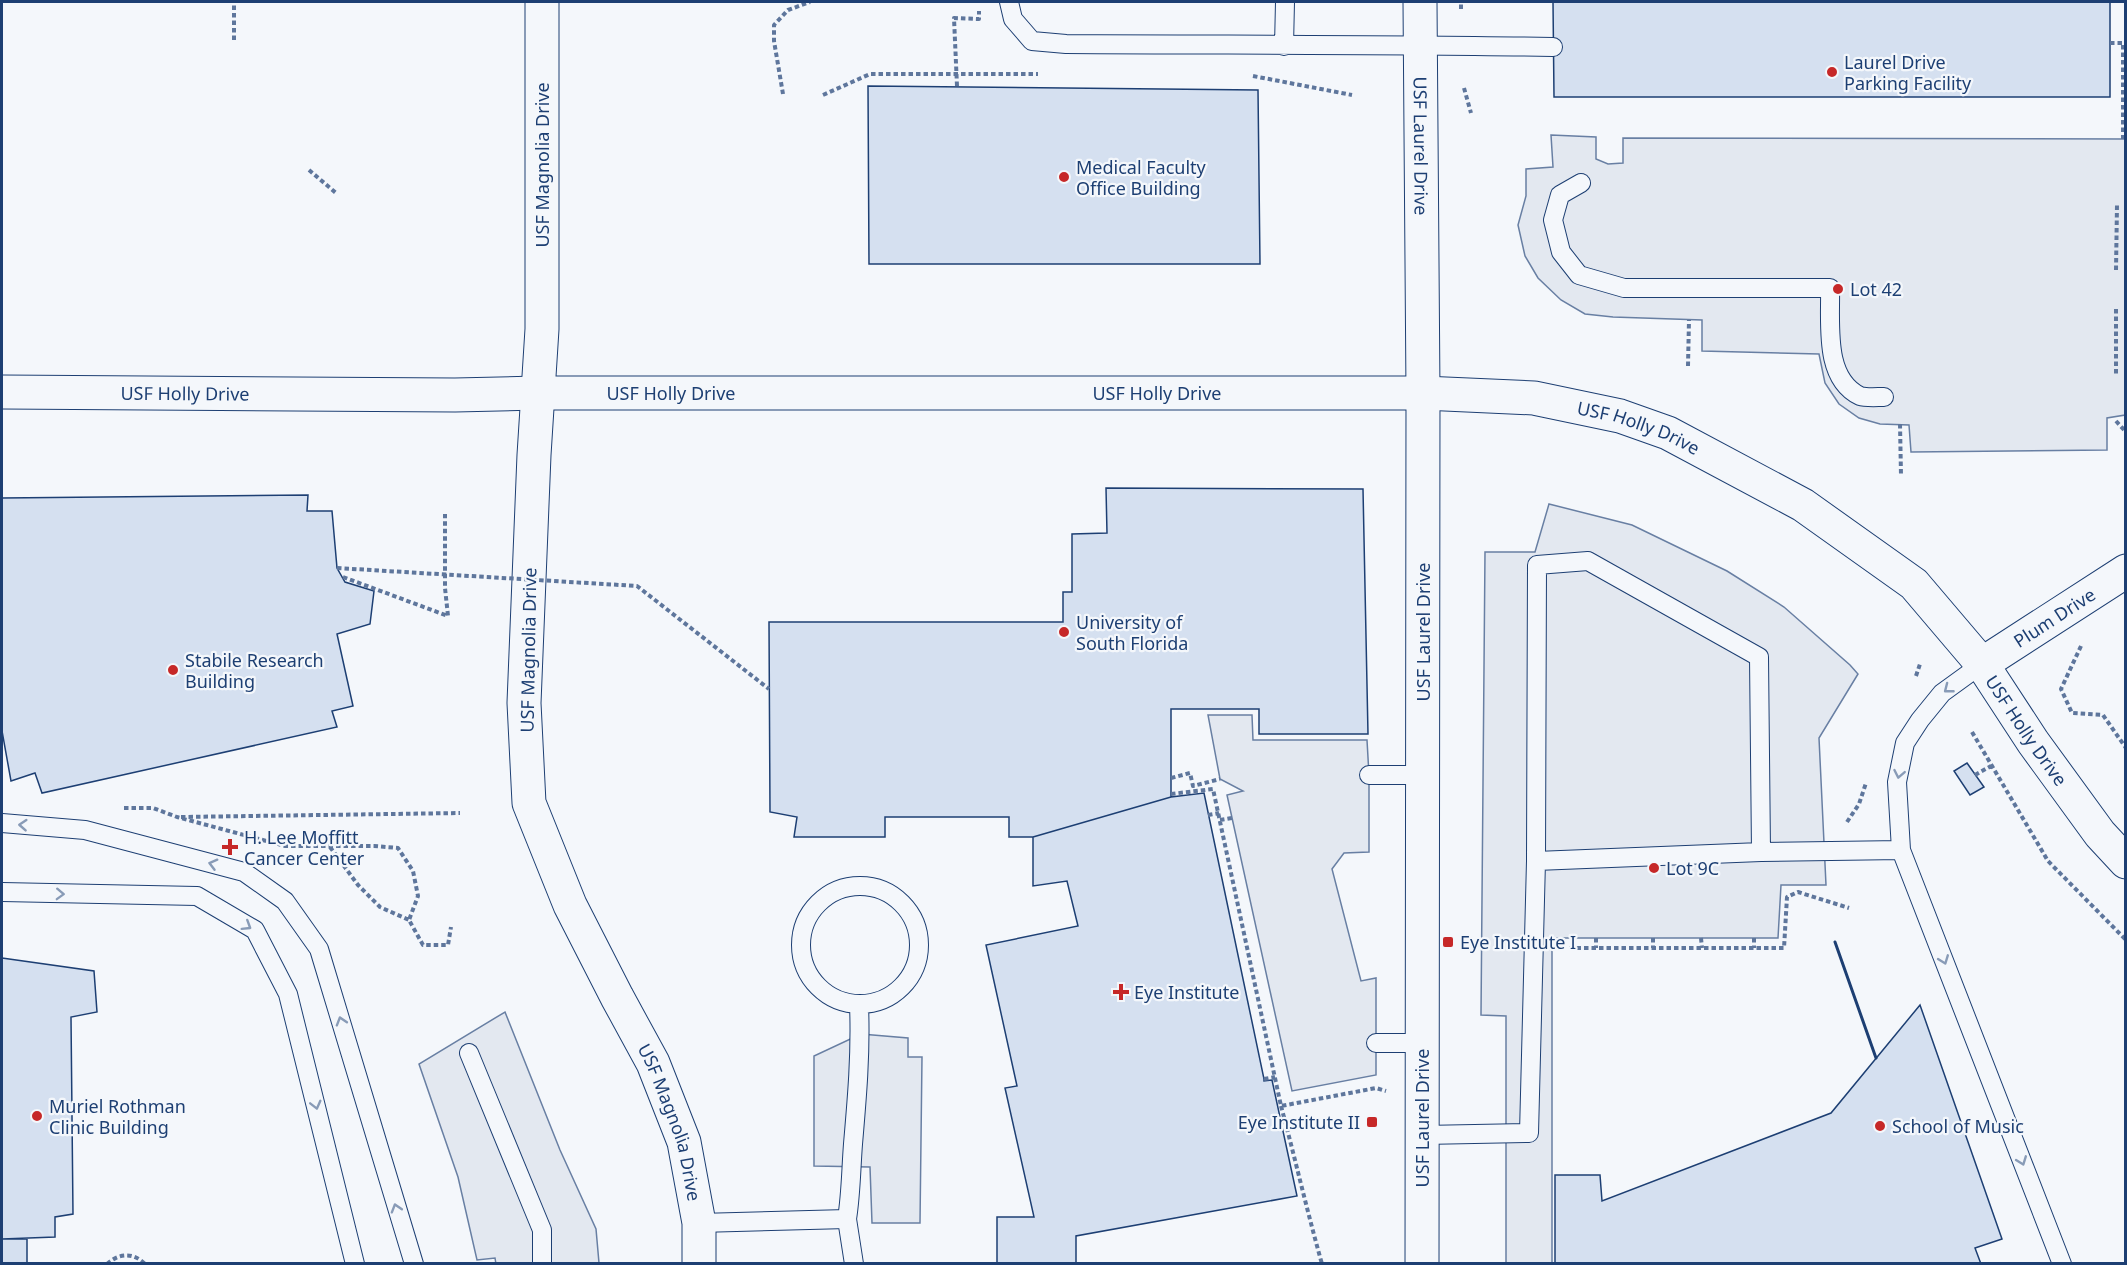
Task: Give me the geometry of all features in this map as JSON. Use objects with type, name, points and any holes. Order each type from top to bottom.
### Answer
[{"type":"street","name":"USF Magnolia Drive","points":[[542,2],[542,329],[537,393],[524,703],[529,803],[570,905],[653,1063],[684,1142],[699,1223],[699,1263]]},
{"type":"street","name":"USF Laurel Drive","points":[[1420,2],[1423,393],[1422,1263]]},
{"type":"street","name":"USF Holly Drive","points":[[2,392],[455,395],[537,393],[1423,393],[1534,398],[1620,416],[1668,433],[1803,505],[1914,584],[1982,664],[2033,742],[2086,816],[2126,862]]},
{"type":"street","name":"Plum Drive","points":[[1982,664],[2126,571]]},
{"type":"lane","points":[[1009,2],[1013,19],[1032,40],[1066,44],[1284,46],[1362,44],[1553,47]]},
{"type":"lane","points":[[1284,46],[1285,2]]},
{"type":"lane","points":[[1581,183],[1560,195],[1553,220],[1561,252],[1579,274],[1624,288],[1830,288],[1834,365],[1844,383],[1862,397],[1884,397]]},
{"type":"lane","points":[[1423,1135],[1529,1133],[1536,861],[1537,565],[1588,561],[1759,657],[1761,852]]},
{"type":"lane","points":[[1982,664],[1942,693],[1905,743],[1897,783],[1901,850],[2062,1263]]},
{"type":"lane","points":[[1369,775],[1423,775]]},
{"type":"lane","points":[[2,824],[85,830],[244,872],[285,901],[319,949],[414,1263]]},
{"type":"lane","points":[[1536,861],[1761,852],[1901,850]]},
{"type":"lane","points":[[851,887],[869,887],[898,899],[911,915],[919,934],[918,962],[906,984],[885,999],[859,1005],[846,1003],[827,995],[809,976],[801,954],[802,932],[808,917],[822,900],[851,887]]},
{"type":"lane","points":[[2,892],[197,896],[255,930],[288,994],[355,1263]]},
{"type":"lane","points":[[854,1263],[846,1219],[851,1194],[852,1151],[861,1045],[859,1005]]},
{"type":"lane","points":[[1376,1043],[1422,1043]]},
{"type":"lane","points":[[469,1053],[542,1230],[542,1263]]},
{"type":"lane","points":[[699,1223],[846,1219]]},
{"type":"path","points":[[234,2],[234,40]]},
{"type":"path","points":[[783,94],[774,40],[774,25],[788,10],[810,2]]},
{"type":"path","points":[[957,86],[954,18],[979,19],[979,2]]},
{"type":"path","points":[[1461,2],[1461,9]]},
{"type":"path","points":[[2110,43],[2123,43],[2123,139]]},
{"type":"path","points":[[823,95],[870,74]]},
{"type":"path","points":[[1252,76],[1352,96]]},
{"type":"path","points":[[1464,88],[1471,113]]},
{"type":"path","points":[[309,170],[336,193]]},
{"type":"path","points":[[2116,270],[2117,205]]},
{"type":"path","points":[[2116,309],[2116,375]]},
{"type":"path","points":[[1688,366],[1689,320]]},
{"type":"path","points":[[2116,421],[2126,432]]},
{"type":"path","points":[[1900,424],[1901,475]]},
{"type":"path","points":[[343,577],[447,616],[445,514]]},
{"type":"path","points":[[337,568],[637,586],[769,689]]},
{"type":"path","points":[[2081,645],[2061,689],[2072,713],[2103,715],[2126,748]]},
{"type":"path","points":[[1972,732],[2048,861],[2126,940]]},
{"type":"path","points":[[1975,775],[1991,766]]},
{"type":"path","points":[[1171,778],[1190,773],[1193,786],[1220,779]]},
{"type":"path","points":[[1171,794],[1213,789],[1281,1106],[1301,1180],[1307,1215],[1322,1263]]},
{"type":"path","points":[[85,830],[106,812],[125,808],[153,808],[177,817],[285,846],[398,848],[413,871],[418,896],[409,920]]},
{"type":"path","points":[[177,817],[460,813]]},
{"type":"path","points":[[1208,815],[1219,813]]},
{"type":"path","points":[[1220,820],[1232,818]]},
{"type":"path","points":[[329,846],[357,885],[380,907],[409,920],[423,945],[447,945],[451,927]]},
{"type":"path","points":[[1569,948],[1784,948],[1787,897],[1798,892],[1849,908]]},
{"type":"path","points":[[1596,938],[1596,948]]},
{"type":"path","points":[[1653,938],[1653,948]]},
{"type":"path","points":[[1701,938],[1702,948]]},
{"type":"path","points":[[1754,938],[1754,948]]},
{"type":"path","points":[[1264,1079],[1275,1077]]},
{"type":"path","points":[[1281,1106],[1376,1088],[1389,1093]]},
{"type":"path","points":[[107,1263],[118,1256],[127,1255],[145,1263]]},
{"type":"shaded area","name":"Lot 42","points":[[1551,135],[1596,137],[1596,159],[1608,164],[1623,163],[1623,138],[2125,139],[2125,415],[2107,418],[2107,450],[1911,452],[1909,425],[1880,424],[1859,418],[1839,404],[1825,383],[1819,354],[1702,351],[1702,320],[1585,314],[1561,300],[1538,278],[1525,256],[1518,225],[1526,196],[1526,169],[1553,167]]},
{"type":"shaded area","name":"Lot 9C","points":[[1549,504],[1632,525],[1727,571],[1784,607],[1858,674],[1819,738],[1826,885],[1781,885],[1778,938],[1552,938],[1552,1263],[1506,1263],[1506,1016],[1481,1015],[1485,552],[1535,552]]},
{"type":"shaded area","points":[[1208,715],[1252,715],[1253,740],[1367,740],[1369,852],[1344,853],[1332,869],[1361,981],[1376,978],[1376,1075],[1292,1091],[1227,795],[1243,791],[1220,779]]},
{"type":"shaded area","points":[[505,1012],[560,1150],[596,1229],[599,1263],[496,1264],[495,1258],[477,1260],[458,1177],[419,1064]]},
{"type":"shaded area","points":[[861,1034],[908,1038],[908,1057],[922,1057],[920,1223],[872,1223],[870,1167],[814,1166],[814,1056]]},
{"type":"building","name":"Laurel Drive Parking Facility","points":[[1553,2],[2110,2],[2110,97],[1554,97]]},
{"type":"building","name":"Medical Faculty Office Building","points":[[868,86],[1258,90],[1260,264],[869,264]]},
{"type":"building","points":[[1106,488],[1363,489],[1368,734],[1259,734],[1259,709],[1171,709],[1171,797],[1033,837],[1009,837],[1009,817],[885,817],[885,837],[794,837],[797,817],[770,812],[769,622],[1063,622],[1063,592],[1072,592],[1072,534],[1107,533]]},
{"type":"building","name":"Stabile Research Building","points":[[308,495],[307,511],[332,511],[337,568],[345,582],[374,591],[370,624],[337,634],[353,706],[332,711],[337,727],[42,793],[35,773],[11,781],[2,731],[2,498]]},
{"type":"building","points":[[1967,763],[1984,787],[1970,795],[1954,771]]},
{"type":"building","name":"Eye Institute","points":[[1204,793],[1264,1081],[1272,1080],[1297,1196],[1076,1236],[1076,1264],[997,1264],[997,1217],[1034,1217],[1005,1088],[1017,1086],[986,945],[1078,926],[1067,881],[1033,886],[1033,837],[1171,797]]},
{"type":"building","name":"Muriel Rothman Clinic Building","points":[[2,958],[94,971],[97,1012],[71,1017],[73,1214],[55,1217],[55,1237],[2,1239]]},
{"type":"building","name":"School of Music","points":[[1920,1005],[2002,1239],[1975,1248],[1981,1264],[1555,1264],[1555,1175],[1600,1175],[1602,1201],[1831,1113]]},
{"type":"building","points":[[2,1239],[27,1239],[27,1264],[2,1264]]},
{"type":"wall","points":[[1835,942],[1876,1058]]},
{"type":"place","name":"Laurel Drive Parking Facility","points":[[1832,72]]},
{"type":"place","name":"Medical Faculty Office Building","points":[[1064,177]]},
{"type":"place","name":"Lot 42","points":[[1838,289]]},
{"type":"place","name":"University of South Florida","points":[[1064,632]]},
{"type":"place","name":"Stabile Research Building","points":[[173,670]]},
{"type":"place","name":"H. Lee Moffitt Cancer Center","points":[[230,847]]},
{"type":"place","name":"Lot 9C","points":[[1654,868]]},
{"type":"place","name":"Eye Institute I","points":[[1448,942]]},
{"type":"place","name":"Eye Institute","points":[[1121,992]]},
{"type":"place","name":"Muriel Rothman Clinic Building","points":[[37,1116]]},
{"type":"place","name":"Eye Institute II","points":[[1372,1122]]},
{"type":"place","name":"School of Music","points":[[1880,1126]]}]
